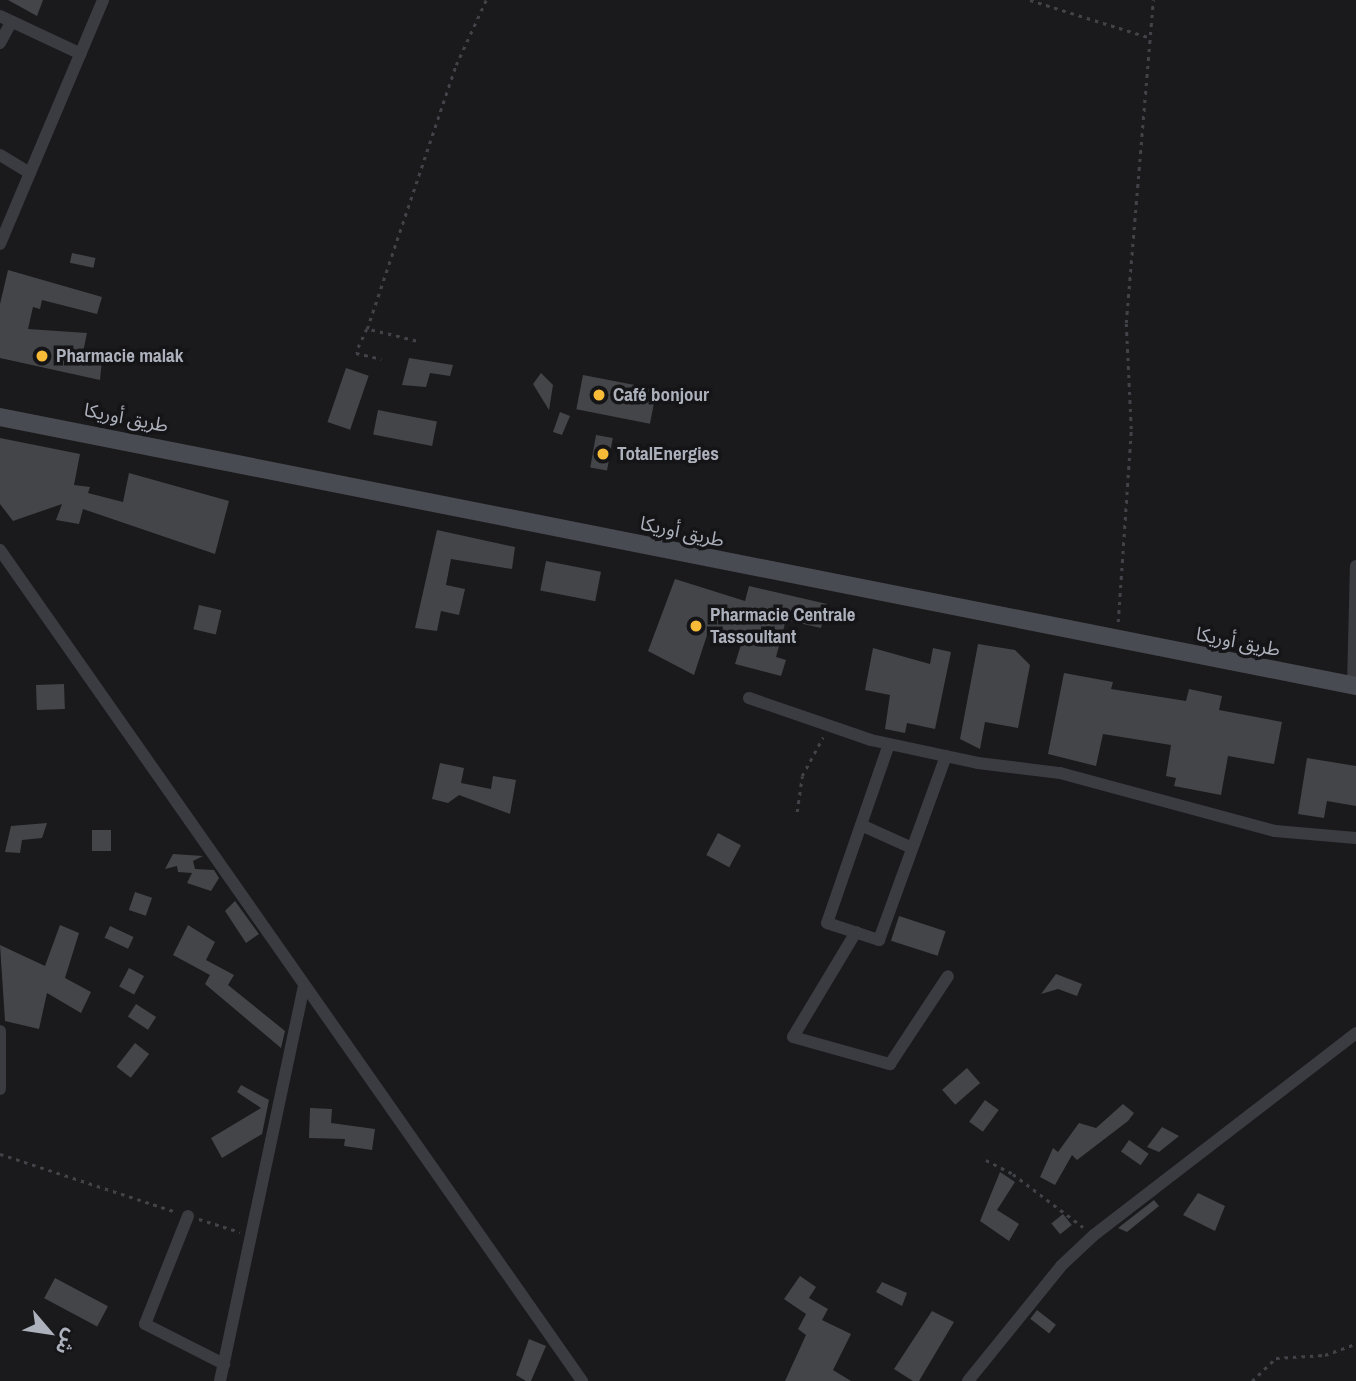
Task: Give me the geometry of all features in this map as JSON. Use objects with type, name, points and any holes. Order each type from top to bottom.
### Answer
[{"type":"street","points":[[0,244],[103,0]]},
{"type":"street","points":[[0,43],[6,19],[80,54]]},
{"type":"street","points":[[0,155],[30,173]]},
{"type":"street","name":"طريق أوريكا","points":[[0,416],[1117,641],[1355,686]]},
{"type":"street","points":[[0,550],[582,1381]]},
{"type":"street","points":[[1355,686],[1356,566]]},
{"type":"street","points":[[749,698],[829,729],[889,744],[946,756],[1060,773],[1275,831],[1356,838]]},
{"type":"street","points":[[889,744],[827,923],[879,940],[946,756]]},
{"type":"street","points":[[861,825],[912,848]]},
{"type":"street","points":[[856,933],[793,1037],[890,1064],[948,976]]},
{"type":"street","points":[[220,1381],[253,1237],[304,987]]},
{"type":"street","points":[[0,1031],[0,1089]]},
{"type":"street","points":[[968,1381],[1061,1265],[1094,1236],[1356,1033]]},
{"type":"street","points":[[188,1216],[145,1324],[224,1364]]},
{"type":"path","points":[[381,359],[356,354],[367,329],[456,65],[486,0]]},
{"type":"path","points":[[1030,0],[1151,37]]},
{"type":"path","points":[[1117,641],[1131,429],[1126,323],[1153,0]]},
{"type":"path","points":[[367,329],[416,341]]},
{"type":"path","points":[[797,812],[802,776],[829,729]]},
{"type":"path","points":[[0,1154],[253,1237]]},
{"type":"path","points":[[986,1160],[1031,1186],[1094,1236]]},
{"type":"path","points":[[1252,1381],[1276,1358],[1325,1355],[1356,1343]]},
{"type":"building","points":[[8,0],[43,0],[37,16]]},
{"type":"building","points":[[72,253],[95,258],[93,268],[70,263]]},
{"type":"building","points":[[8,270],[102,297],[97,314],[42,300],[40,309],[33,307],[28,329],[87,333],[82,357],[102,360],[100,380],[0,358],[0,304]]},
{"type":"building","points":[[409,358],[453,365],[450,376],[430,373],[426,387],[402,385]]},
{"type":"building","points":[[346,368],[369,376],[350,430],[327,422]]},
{"type":"building","points":[[541,373],[553,385],[549,410],[533,384]]},
{"type":"building","points":[[583,375],[657,389],[650,424],[576,409]]},
{"type":"building","points":[[378,410],[437,421],[432,446],[373,435]]},
{"type":"building","points":[[560,412],[570,416],[562,435],[553,432]]},
{"type":"building","points":[[596,435],[613,438],[607,470],[590,467]]},
{"type":"building","points":[[0,438],[80,454],[74,485],[90,487],[88,493],[123,502],[129,473],[229,501],[215,554],[83,509],[79,524],[56,520],[62,504],[13,521],[0,504]]},
{"type":"building","points":[[437,530],[515,547],[512,569],[451,559],[446,585],[465,589],[459,615],[441,611],[437,631],[415,628]]},
{"type":"building","points":[[546,561],[601,572],[595,601],[540,590]]},
{"type":"building","points":[[675,579],[745,601],[749,586],[827,604],[821,628],[786,620],[776,657],[786,660],[781,676],[735,664],[743,638],[709,629],[694,675],[648,651]]},
{"type":"building","points":[[199,605],[221,610],[216,635],[193,629]]},
{"type":"building","points":[[978,644],[1015,650],[1030,665],[1018,728],[985,722],[980,749],[960,739]]},
{"type":"building","points":[[873,648],[930,664],[933,648],[951,652],[935,729],[907,723],[905,733],[885,729],[890,695],[865,690]]},
{"type":"building","points":[[1064,673],[1113,682],[1111,689],[1186,701],[1189,689],[1222,696],[1219,710],[1282,722],[1274,764],[1228,756],[1221,795],[1174,786],[1176,778],[1166,776],[1171,745],[1103,734],[1096,766],[1048,754]]},
{"type":"building","points":[[64,684],[65,709],[37,710],[36,685]]},
{"type":"building","points":[[1307,758],[1356,766],[1356,806],[1327,801],[1324,818],[1298,814]]},
{"type":"building","points":[[440,763],[464,768],[461,783],[491,789],[493,776],[516,780],[510,814],[459,795],[448,803],[432,799]]},
{"type":"building","points":[[47,823],[42,838],[22,840],[20,853],[5,852],[11,826]]},
{"type":"building","points":[[92,830],[111,830],[111,851],[92,851]]},
{"type":"building","points":[[718,833],[741,845],[729,867],[706,855]]},
{"type":"building","points":[[173,854],[203,856],[193,861],[195,869],[214,870],[219,878],[211,891],[187,883],[192,873],[178,872],[177,866],[165,869]]},
{"type":"building","points":[[135,892],[152,898],[146,916],[129,910]]},
{"type":"building","points":[[235,901],[259,934],[246,943],[225,911]]},
{"type":"building","points":[[899,916],[946,931],[938,956],[891,941]]},
{"type":"building","points":[[60,925],[79,933],[65,978],[91,992],[81,1013],[47,993],[39,1029],[5,1021],[0,945],[45,966]]},
{"type":"building","points":[[188,925],[215,942],[206,960],[234,975],[228,985],[285,1031],[281,1048],[205,984],[210,975],[173,955]]},
{"type":"building","points":[[110,926],[134,937],[128,949],[105,938]]},
{"type":"building","points":[[129,968],[144,976],[134,995],[119,987]]},
{"type":"building","points":[[1056,974],[1082,984],[1077,996],[1058,989],[1041,994]]},
{"type":"building","points":[[136,1004],[156,1017],[148,1030],[128,1017]]},
{"type":"building","points":[[135,1043],[149,1054],[131,1078],[117,1067]]},
{"type":"building","points":[[967,1068],[980,1083],[955,1105],[942,1090]]},
{"type":"building","points":[[241,1085],[269,1100],[262,1134],[222,1158],[211,1138],[261,1108],[237,1092]]},
{"type":"building","points":[[985,1100],[999,1110],[983,1132],[969,1122]]},
{"type":"building","points":[[1123,1104],[1134,1113],[1128,1121],[1077,1160],[1072,1155],[1055,1185],[1040,1177],[1053,1148],[1058,1152],[1079,1123],[1096,1128]]},
{"type":"building","points":[[310,1108],[332,1109],[331,1123],[375,1129],[372,1150],[344,1146],[345,1139],[309,1138]]},
{"type":"building","points":[[1162,1127],[1179,1136],[1159,1152],[1147,1147]]},
{"type":"building","points":[[1129,1140],[1149,1154],[1141,1165],[1121,1151]]},
{"type":"building","points":[[1000,1172],[1015,1182],[997,1210],[1019,1224],[1009,1241],[980,1221]]},
{"type":"building","points":[[1198,1193],[1225,1206],[1215,1231],[1183,1215]]},
{"type":"building","points":[[1154,1200],[1159,1206],[1127,1232],[1118,1228]]},
{"type":"building","points":[[1063,1214],[1072,1225],[1060,1234],[1051,1223]]},
{"type":"building","points":[[800,1276],[816,1287],[809,1298],[828,1309],[822,1320],[851,1334],[833,1370],[851,1381],[785,1381],[806,1335],[798,1329],[806,1314],[784,1299]]},
{"type":"building","points":[[55,1278],[108,1306],[97,1326],[44,1298]]},
{"type":"building","points":[[882,1282],[907,1293],[902,1306],[876,1292]]},
{"type":"building","points":[[1037,1310],[1056,1325],[1049,1333],[1030,1319]]},
{"type":"building","points":[[932,1311],[954,1322],[919,1381],[913,1381],[894,1369]]},
{"type":"building","points":[[529,1339],[546,1346],[531,1381],[526,1381],[516,1375]]},
{"type":"place","name":"Pharmacie malak","points":[[42,356]]},
{"type":"place","name":"Café bonjour","points":[[599,395]]},
{"type":"place","name":"TotalEnergies","points":[[603,454]]},
{"type":"place","name":"Pharmacie Centrale Tassoultant","points":[[696,626]]}]
